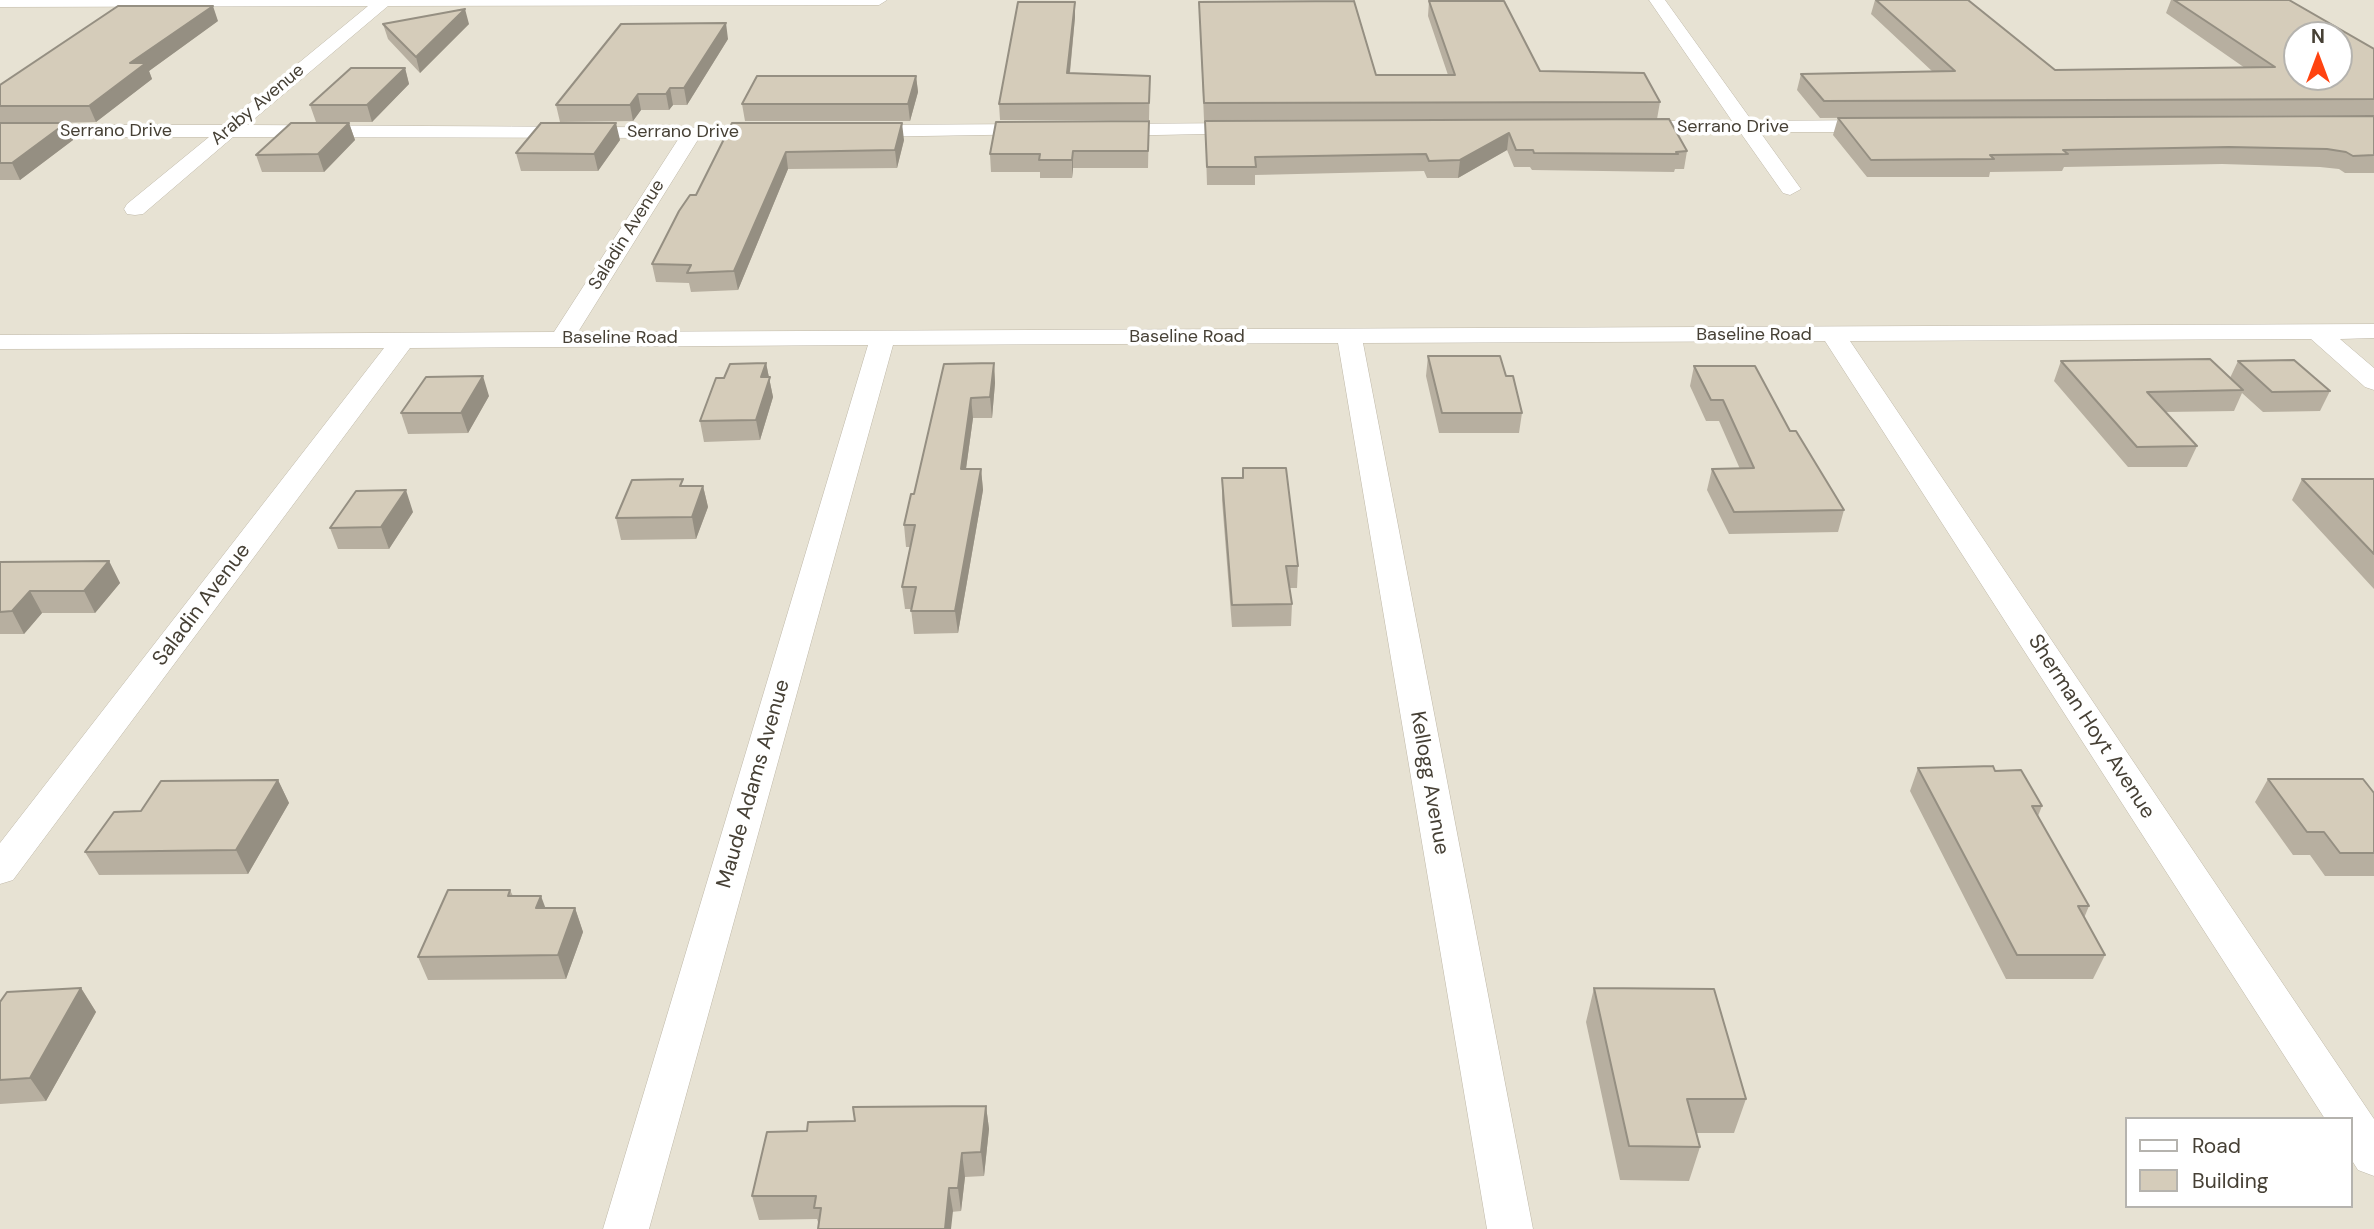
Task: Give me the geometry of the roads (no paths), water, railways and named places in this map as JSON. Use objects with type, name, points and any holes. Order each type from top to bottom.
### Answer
[{"type":"street","points":[[0,2],[879,0]]},
{"type":"street","points":[[1657,0],[1790,189]]},
{"type":"street","name":"Araby Avenue","points":[[135,209],[225,131],[383,2]]},
{"type":"street","name":"Serrano Drive","points":[[1606,127],[1899,126]]},
{"type":"street","points":[[1080,130],[1274,129]]},
{"type":"street","points":[[845,132],[1053,130]]},
{"type":"street","name":"Serrano Drive","points":[[0,131],[790,132]]},
{"type":"street","name":"Saladin Avenue","points":[[562,338],[693,132]]},
{"type":"street","points":[[2317,331],[2374,382]]},
{"type":"street","name":"Baseline Road","points":[[0,342],[2374,331]]},
{"type":"street","name":"Sherman Hoyt Avenue","points":[[1833,334],[2348,1117]]},
{"type":"street","name":"Kellogg Avenue","points":[[1349,337],[1510,1229]]},
{"type":"street","name":"Maude Adams Avenue","points":[[626,1229],[883,338]]},
{"type":"street","name":"Saladin Avenue","points":[[0,870],[404,340]]},
{"type":"street","name":"Sherman Hoyt Avenue","points":[[2353,1124],[2374,1156]]}]
